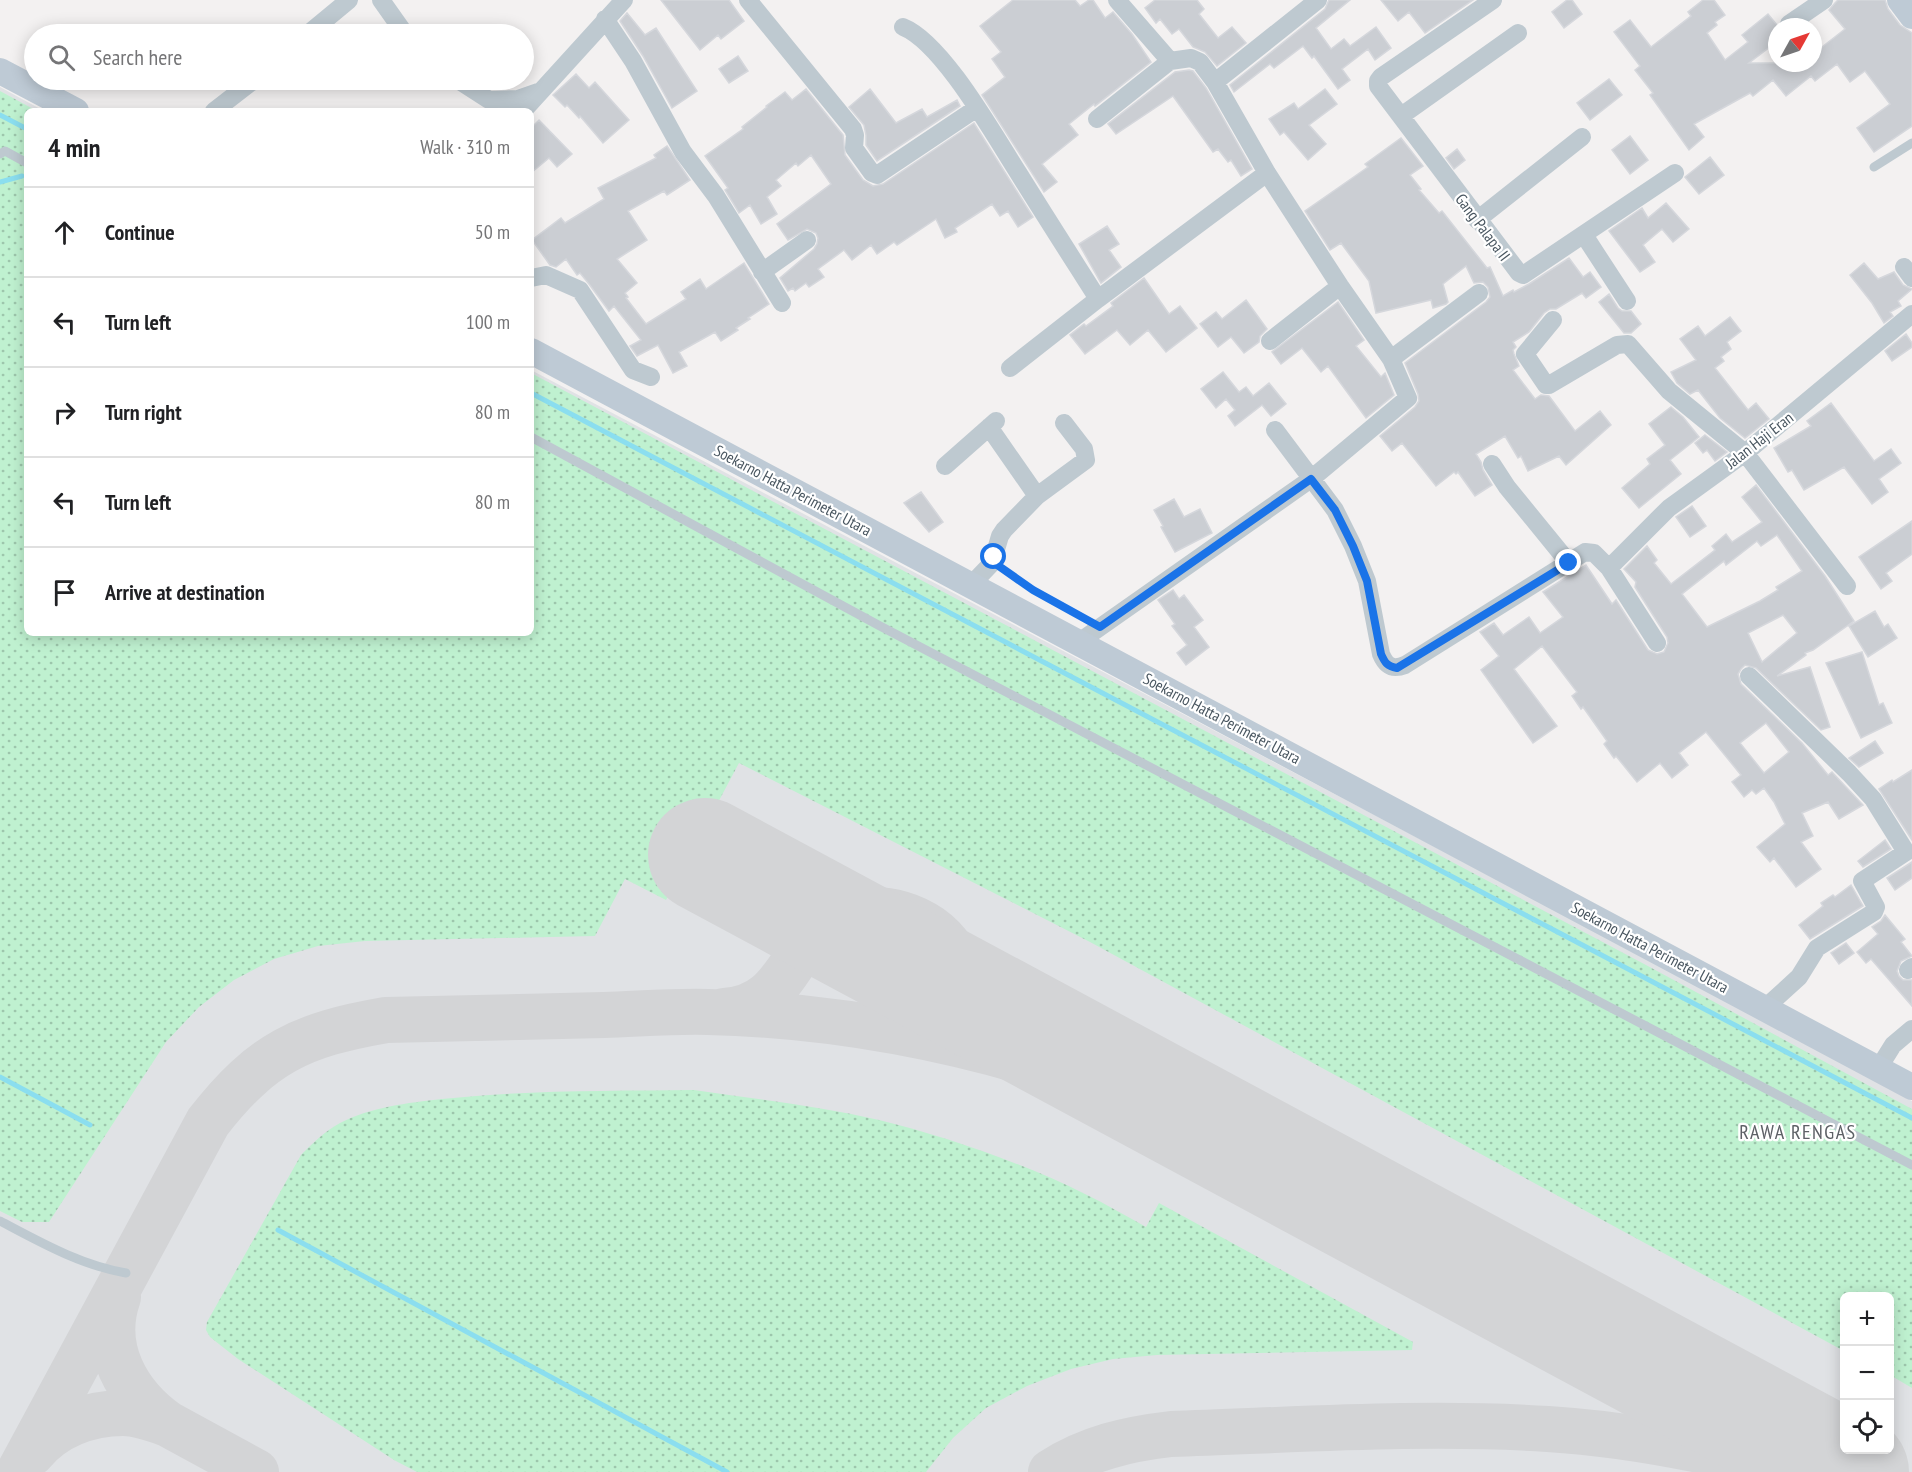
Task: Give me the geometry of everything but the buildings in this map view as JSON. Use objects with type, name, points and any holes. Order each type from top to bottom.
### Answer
[{"type":"main road","points":[[1900,0],[1912,16]]},
{"type":"main road","points":[[0,71],[24,84]]},
{"type":"main road","points":[[36,90],[70,108]]},
{"type":"main road","name":"Soekarno Hatta Perimeter Utara","points":[[534,353],[1912,1087]]},
{"type":"street","points":[[320,24],[349,0]]},
{"type":"street","points":[[381,0],[398,24]]},
{"type":"street","points":[[526,108],[624,0]]},
{"type":"street","points":[[748,0],[853,129],[854,148],[872,173],[877,175],[977,108]]},
{"type":"street","points":[[1117,0],[1170,61]]},
{"type":"street","points":[[1215,82],[1318,0]]},
{"type":"street","name":"Gang Palapa II","points":[[1493,0],[1378,81],[1378,86],[1519,273],[1523,275],[1675,173]]},
{"type":"street","points":[[1798,18],[1824,0]]},
{"type":"street","points":[[605,20],[633,61],[683,152],[716,196],[782,303]]},
{"type":"street","points":[[903,27],[910,30],[940,58],[977,108],[1098,299]]},
{"type":"street","points":[[1401,116],[1518,33]]},
{"type":"street","points":[[1079,642],[1311,479],[1408,398],[1390,359],[1267,173],[1215,82],[1200,62],[1191,58],[1170,61],[1097,119]]},
{"type":"street","points":[[218,108],[241,90]]},
{"type":"street","points":[[474,90],[489,100],[518,99],[540,92]]},
{"type":"street","points":[[1477,220],[1582,137]]},
{"type":"street","points":[[1010,368],[1267,173]]},
{"type":"street","points":[[1584,235],[1627,301]]},
{"type":"street","points":[[762,272],[807,240]]},
{"type":"street","points":[[534,277],[546,275],[580,290],[633,370],[651,377]]},
{"type":"street","points":[[1270,341],[1340,286]]},
{"type":"street","points":[[1390,359],[1479,293]]},
{"type":"street","name":"Jalan Haji Eran","points":[[1609,568],[1669,508],[1745,453],[1912,314]]},
{"type":"street","points":[[1552,320],[1526,351],[1525,356],[1545,385],[1549,385],[1617,345],[1628,344],[1669,392],[1745,453],[1847,586]]},
{"type":"street","points":[[626,401],[633,370]]},
{"type":"street","points":[[971,585],[993,562],[1000,536],[1037,496],[1086,460],[1084,449],[1064,423]]},
{"type":"street","points":[[945,466],[993,424],[1037,496]]},
{"type":"street","points":[[1275,430],[1335,510],[1353,546],[1367,581],[1381,654],[1384,662],[1390,667],[1397,668],[1404,664],[1585,552],[1594,553],[1609,568],[1657,643]]},
{"type":"street","points":[[1492,464],[1569,563]]},
{"type":"street","points":[[1749,676],[1849,772],[1905,834],[1906,852],[1862,881],[1876,907],[1874,912],[1817,948],[1799,977],[1765,1008]]},
{"type":"street","points":[[1878,1069],[1893,1044],[1912,1029]]},
{"type":"lane","points":[[1874,167],[1912,143]]},
{"type":"lane","points":[[2,151],[24,162]]},
{"type":"lane","points":[[534,439],[890,631],[1912,1165]]},
{"type":"lane","points":[[0,1221],[87,1263],[106,1270],[126,1273]]},
{"type":"path","points":[[993,562],[1033,590],[1100,627]]},
{"type":"shaded area","points":[[0,87],[38,108],[24,108],[24,636],[534,636],[534,372],[1912,1101],[1912,1472],[0,1472]]},
{"type":"green space","points":[[0,91],[31,108],[24,108],[24,636],[534,636],[534,375],[1646,965],[1912,1109],[1912,1388],[1894,1377],[1894,1292],[1840,1292],[1840,1349],[1090,942],[739,763],[666,900],[625,879],[595,936],[365,941],[318,946],[274,959],[234,980],[199,1007],[166,1042],[49,1222],[22,1222],[0,1211]]},
{"type":"green space","points":[[694,1090],[833,1111],[931,1134],[1037,1172],[1093,1198],[1146,1227],[1159,1203],[1413,1342],[1412,1350],[1157,1355],[1113,1359],[1071,1369],[1027,1386],[986,1408],[953,1438],[926,1472],[417,1472],[394,1460],[238,1359],[210,1337],[206,1330],[207,1322],[301,1155],[324,1133],[340,1123],[389,1106],[473,1096]]},
{"type":"waterway","points":[[0,115],[24,127]]},
{"type":"waterway","points":[[0,182],[22,176]]},
{"type":"waterway","points":[[534,395],[1912,1118]]},
{"type":"waterway","points":[[0,1077],[90,1125]]},
{"type":"waterway","points":[[278,1230],[727,1472]]},
{"type":"taxiway","points":[[724,1011],[746,1007],[763,998],[788,972],[809,941],[822,928],[839,917],[854,912],[886,911],[902,914],[930,928],[952,950],[968,980],[981,997],[1013,1019],[1075,1052]]},
{"type":"taxiway","points":[[19,1472],[208,1122],[246,1079],[265,1063],[306,1041],[356,1026],[386,1020],[695,1012],[756,1014],[852,1024],[947,1042],[1040,1066],[1127,1096],[1246,1146]]},
{"type":"taxiway","points":[[32,1453],[61,1428],[98,1415],[129,1413],[168,1424],[140,1399],[129,1385],[121,1369],[112,1334],[113,1316],[118,1297]]},
{"type":"taxiway","points":[[168,1424],[256,1472]]},
{"type":"taxiway","points":[[1051,1472],[1079,1457],[1109,1446],[1171,1434],[1454,1426],[1579,1431],[1641,1439],[1702,1450],[1794,1472]]},
{"type":"runway","points":[[705,855],[1852,1472]]},
{"type":"district","name":"RAWA RENGAS","points":[[1798,1132]]},
{"type":"route","points":[[994,557],[993,562],[1009,575],[1100,627],[1311,479],[1335,510],[1353,546],[1367,581],[1381,654],[1384,662],[1390,667],[1397,668],[1569,563]]}]
